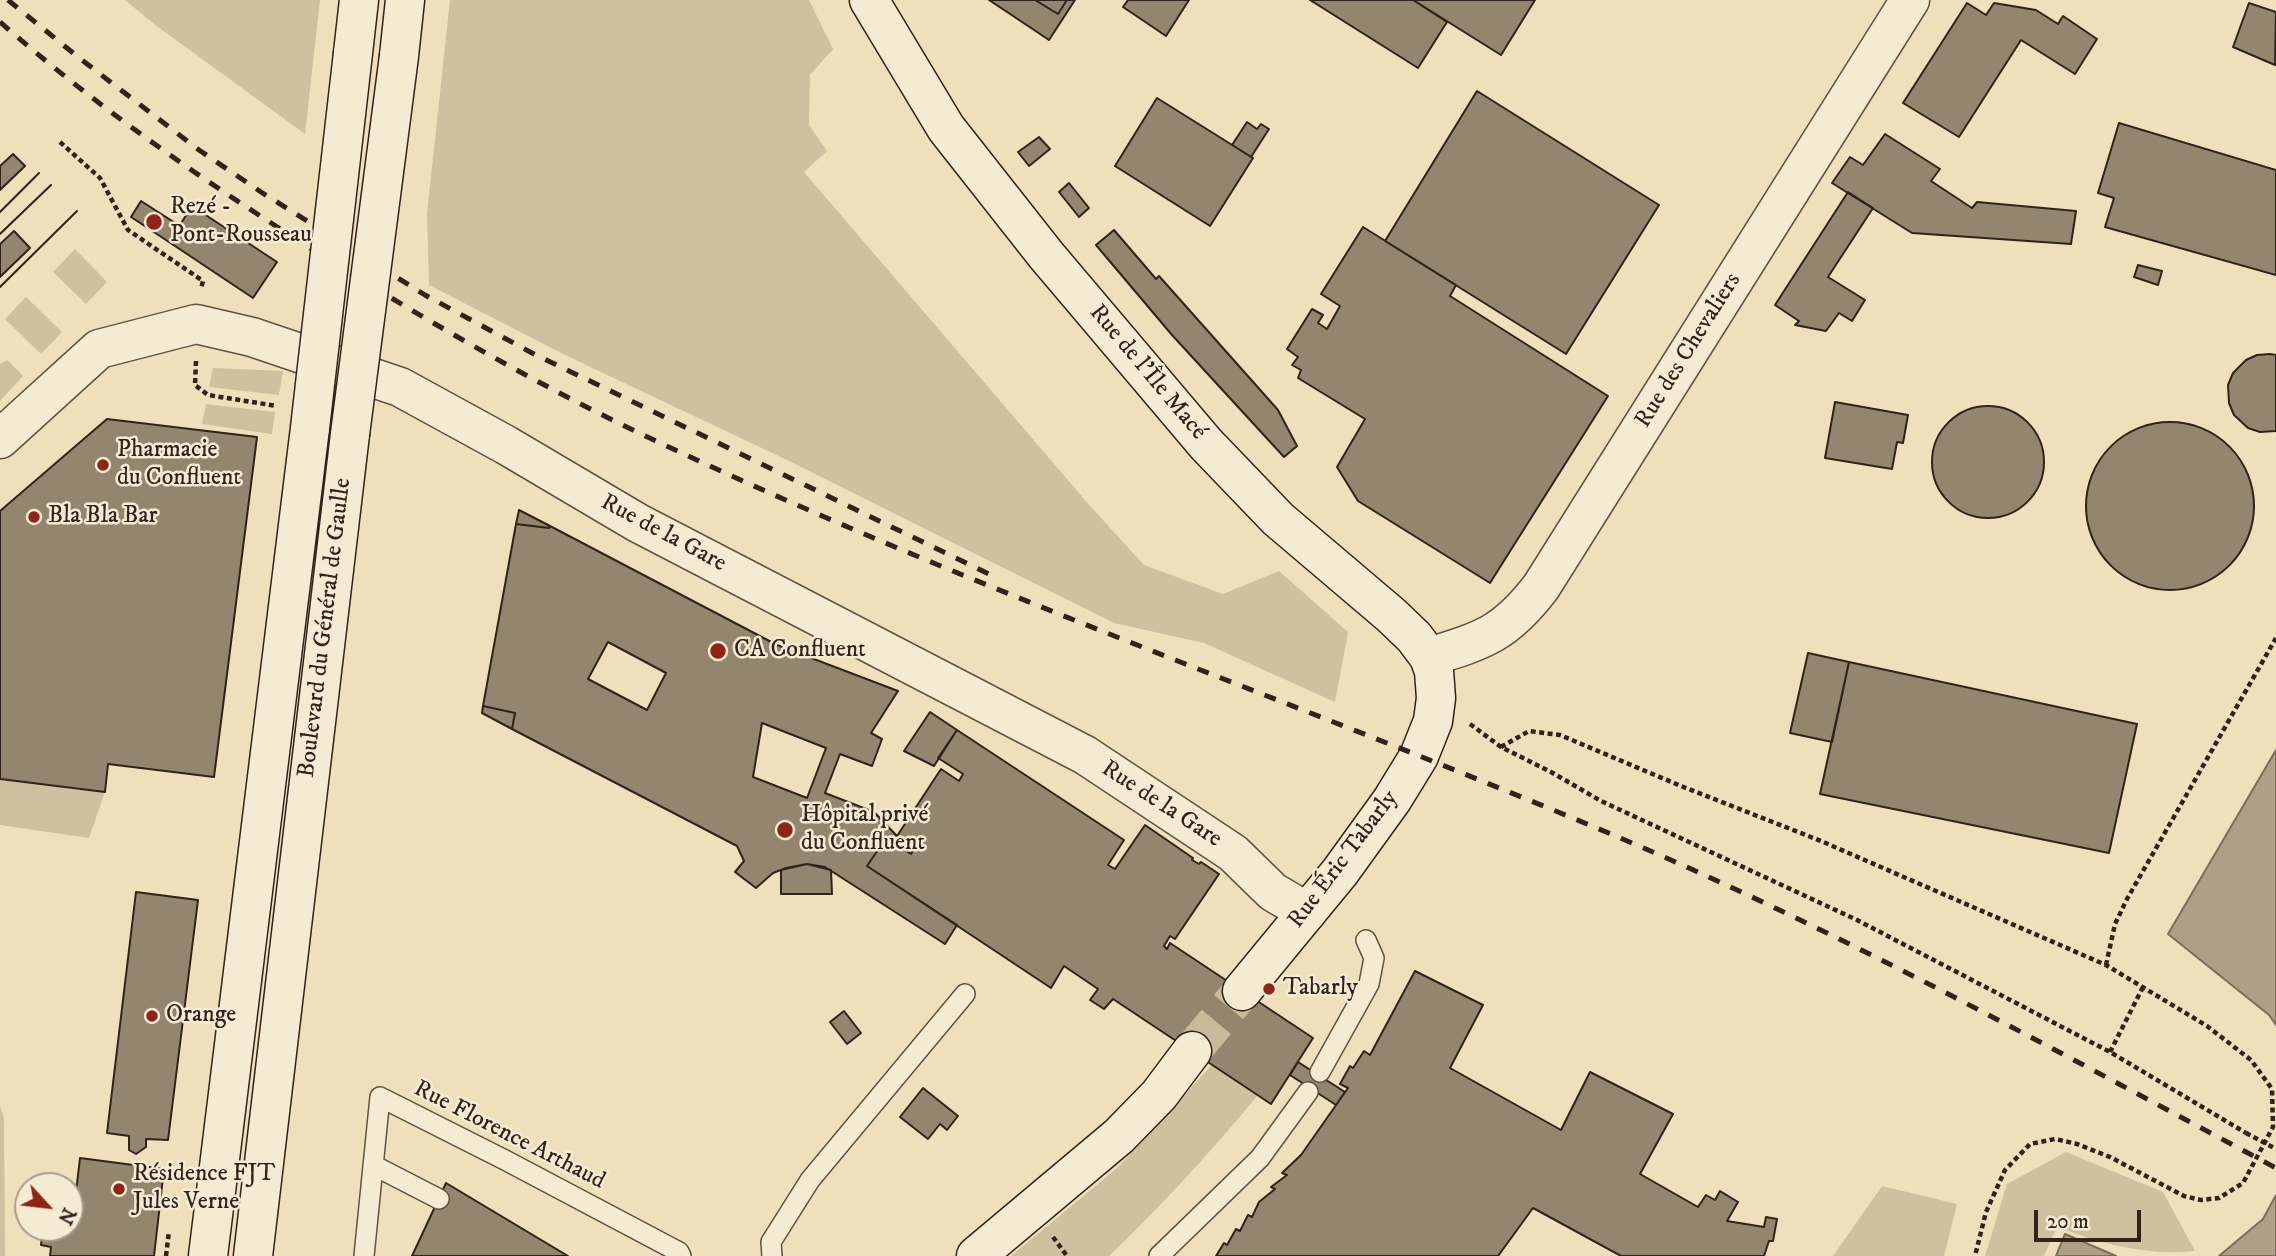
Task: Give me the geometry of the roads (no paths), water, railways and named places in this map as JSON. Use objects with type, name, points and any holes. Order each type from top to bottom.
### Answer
[{"type":"street","name":"Boulevard du Général de Gaulle","points":[[208,1256],[297,417],[359,0]]},
{"type":"street","name":"Boulevard du Général de Gaulle","points":[[253,1256],[349,434],[405,0]]},
{"type":"street","name":"Rue de l'Île Macé","points":[[869,0],[946,128],[1046,255],[1206,444],[1278,519],[1414,637],[1429,657],[1434,671],[1436,698],[1433,721]]},
{"type":"street","name":"Rue des Chevaliers","points":[[1429,657],[1492,635],[1512,621],[1541,587],[1910,0]]},
{"type":"street","name":"Rue de la Gare","points":[[0,439],[99,349],[196,324],[251,337],[400,387],[506,445],[638,523],[1086,755],[1233,853],[1273,892],[1307,912]]},
{"type":"street","name":"Rue Éric Tabarly","points":[[1242,991],[1340,872],[1392,800],[1419,756],[1433,721]]},
{"type":"street","points":[[976,1256],[1119,1136],[1159,1095],[1192,1051]]},
{"type":"lane","points":[[1320,1072],[1369,984],[1374,958],[1366,940]]},
{"type":"lane","points":[[772,1256],[771,1242],[810,1180],[965,994]]},
{"type":"lane","points":[[1159,1256],[1259,1158],[1308,1092]]},
{"type":"lane","name":"Rue Florence Arthaud","points":[[364,1256],[380,1097],[505,1160],[679,1252],[681,1256]]},
{"type":"lane","points":[[373,1165],[439,1199]]},
{"type":"tunnel","points":[[1192,1051],[1242,991]]},
{"type":"tram line","points":[[0,212],[39,173]]},
{"type":"tram line","points":[[0,234],[51,185]]},
{"type":"tram line","points":[[0,287],[77,211]]},
{"type":"railway","points":[[8,0],[199,150],[425,295],[532,353],[989,574]]},
{"type":"railway","points":[[0,22],[105,107],[252,211],[429,321],[622,425],[897,548],[1472,777],[1675,862],[1935,987],[2276,1168]]},
{"type":"place","name":"Rezé - Pont-Rousseau","points":[[154,222]]},
{"type":"place","name":"Pharmacie du Confluent","points":[[103,465]]},
{"type":"place","name":"Bla Bla Bar","points":[[34,517]]},
{"type":"place","name":"CA Confluent","points":[[718,651]]},
{"type":"place","name":"Hôpital privé du Confluent","points":[[785,830]]},
{"type":"place","name":"Tabarly","points":[[1269,989]]},
{"type":"place","name":"Orange","points":[[152,1016]]},
{"type":"place","name":"Résidence FJT Jules Verne","points":[[119,1189]]}]
